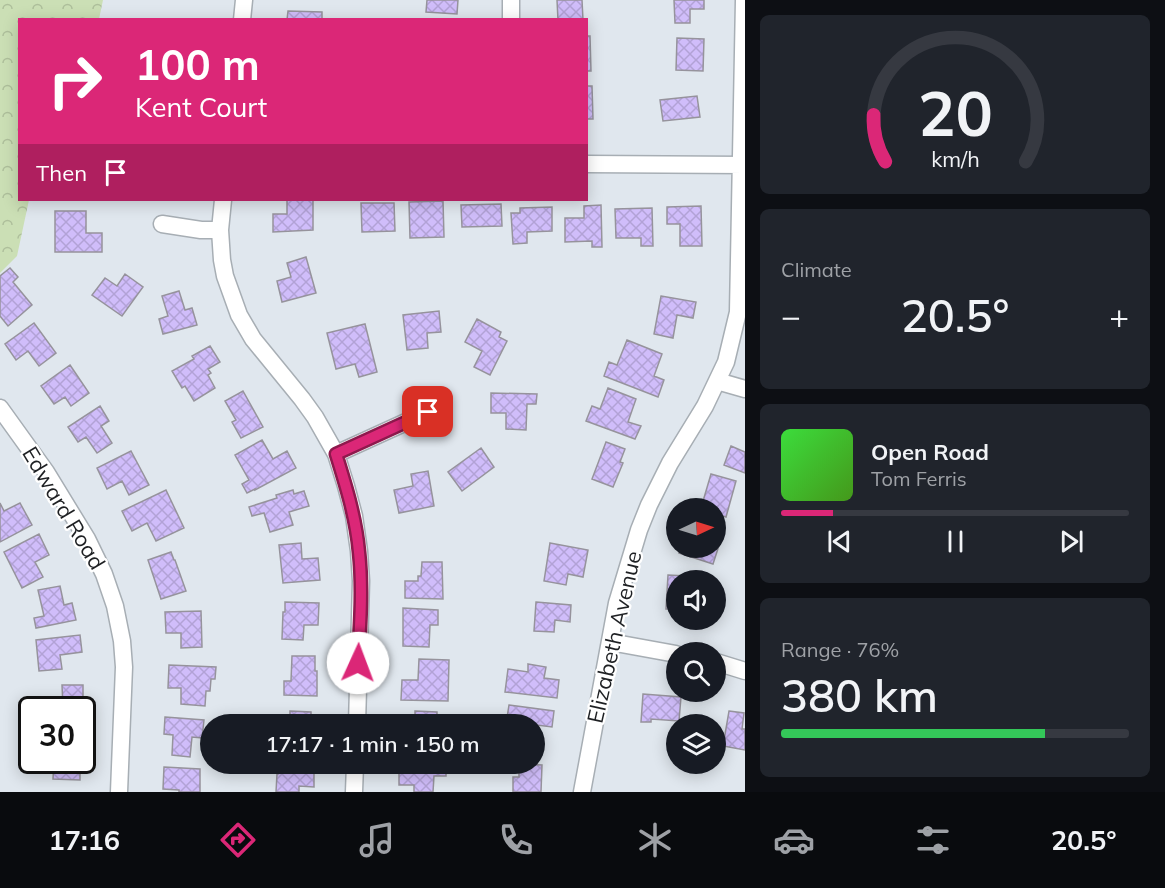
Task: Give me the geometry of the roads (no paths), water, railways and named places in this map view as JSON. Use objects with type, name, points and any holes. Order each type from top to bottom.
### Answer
[{"type":"street","points":[[242,18],[244,0]]},
{"type":"street","points":[[511,0],[511,18]]},
{"type":"street","name":"Elizabeth Avenue","points":[[582,792],[623,581],[649,505],[670,463],[705,406],[726,362],[738,312],[743,165],[744,0]]},
{"type":"street","points":[[588,164],[743,165]]},
{"type":"street","points":[[223,201],[220,230],[225,276],[239,315],[253,339],[315,417],[336,454],[354,516],[361,580],[357,714]]},
{"type":"street","points":[[162,224],[201,230],[220,230]]},
{"type":"street","points":[[717,381],[745,389]]},
{"type":"street","name":"Edward Road","points":[[0,408],[46,472],[87,539],[104,574],[115,606],[122,641],[124,667],[120,792]]},
{"type":"street","points":[[336,454],[428,412]]},
{"type":"street","points":[[610,642],[666,652]]},
{"type":"street","points":[[726,665],[745,671]]},
{"type":"street","points":[[354,792],[355,774]]}]
